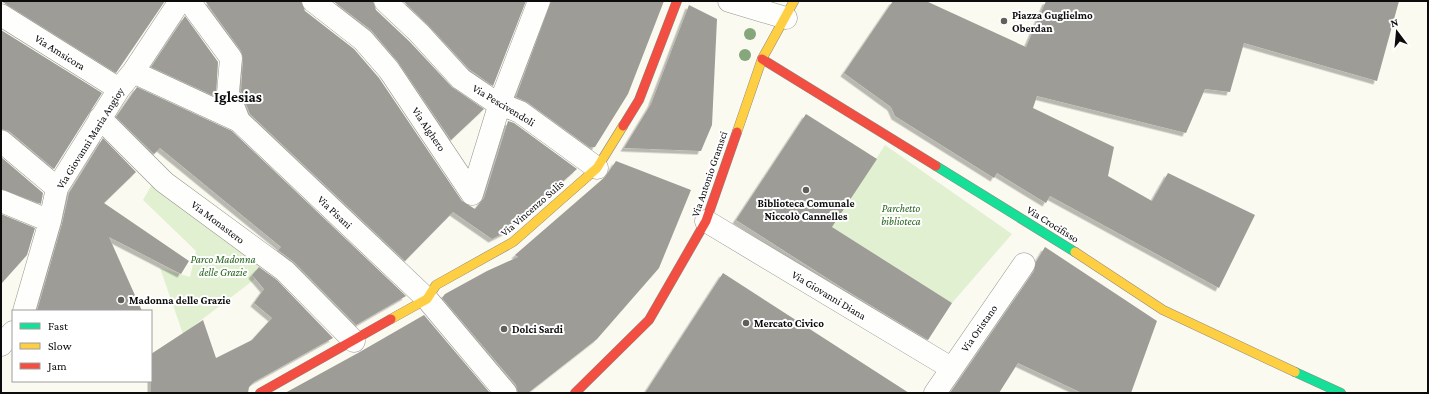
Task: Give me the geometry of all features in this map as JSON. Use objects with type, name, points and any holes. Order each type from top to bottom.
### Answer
[{"type":"street","name":"Via Giovanni Maria Angioy","points":[[24,310],[50,221],[57,188],[119,89],[133,72],[180,1]]},
{"type":"street","points":[[189,1],[231,58],[228,93],[239,121]]},
{"type":"street","name":"Via Alghero","points":[[313,1],[363,40],[389,70],[472,194],[500,103]]},
{"type":"street","name":"Via Pescivendoli","points":[[385,1],[418,33],[461,79],[500,103],[520,112],[597,168]]},
{"type":"street","points":[[500,103],[540,1]]},
{"type":"street","name":"Via Vincenzo Sulis","points":[[260,393],[427,299],[436,285],[513,242],[597,168],[639,100],[677,1]]},
{"type":"street","points":[[729,1],[790,10]]},
{"type":"street","name":"Via Antonio Gramsci","points":[[576,393],[649,320],[706,221],[762,59],[790,10]]},
{"type":"street","name":"Via Amsicora","points":[[1,15],[119,89]]},
{"type":"street","name":"Via Crocifisso","points":[[762,59],[890,139],[1044,232],[1163,310],[1341,393]]},
{"type":"street","name":"Via Pisani","points":[[133,72],[239,121],[427,299],[506,393]]},
{"type":"street","name":"Via Monastero","points":[[100,118],[164,182],[285,271],[354,341]]},
{"type":"street","points":[[1,141],[57,188]]},
{"type":"street","points":[[1,201],[50,221]]},
{"type":"street","name":"Via Giovanni Diana","points":[[706,221],[951,368]]},
{"type":"street","name":"Via Oristano","points":[[935,393],[1024,264]]},
{"type":"street","points":[[1,345],[12,333]]},
{"type":"green space","name":"Parchetto biblioteca","points":[[885,145],[1012,234],[952,303],[832,227]]},
{"type":"green space","name":"Parco Madonna delle Grazie","points":[[155,179],[265,262],[252,274],[255,279],[183,334],[160,268],[190,277],[196,251],[143,200]]},
{"type":"building","points":[[1,1],[165,1],[116,73]]},
{"type":"building","points":[[205,1],[301,1],[305,11],[354,49],[379,78],[462,201],[475,209],[484,198],[508,121],[514,123],[577,169],[506,232],[492,239],[453,212],[405,261],[250,114],[241,91],[243,59],[241,51]]},
{"type":"building","points":[[333,1],[373,1],[376,10],[410,42],[452,87],[484,109],[451,140],[398,62],[371,30]]},
{"type":"building","points":[[403,1],[526,1],[493,86],[469,69],[428,25]]},
{"type":"building","points":[[551,1],[664,1],[628,94],[595,147],[589,147],[527,102],[516,97]]},
{"type":"building","points":[[893,1],[926,1],[1026,47],[1046,1],[1399,1],[1377,81],[1244,43],[1230,92],[1205,89],[1186,133],[1037,96],[1033,108],[1114,147],[1108,176],[1152,201],[1168,173],[1255,215],[1219,288],[1050,196],[1046,203],[997,173],[994,178],[895,116],[891,107],[844,73]]},
{"type":"building","points":[[689,5],[717,19],[712,125],[701,151],[624,148],[651,104]]},
{"type":"building","points":[[185,16],[218,62],[216,97],[151,67]]},
{"type":"building","points":[[1,30],[102,93],[54,169],[9,131],[1,129]]},
{"type":"building","points":[[137,87],[232,131],[406,296],[356,325],[294,262],[278,250],[281,247],[160,148],[154,154],[116,117]]},
{"type":"building","name":"Biblioteca Comunale Niccolò Cannelles","points":[[806,114],[877,159],[832,227],[952,303],[928,340],[844,289],[736,220]]},
{"type":"building","points":[[103,138],[136,172],[104,203],[189,261],[181,274],[109,237],[142,310],[37,310],[62,224],[69,193]]},
{"type":"building","points":[[1,157],[43,193],[41,204],[1,189]]},
{"type":"building","points":[[616,161],[691,190],[659,268],[597,339],[528,393],[518,393],[516,385],[442,298],[445,294],[487,271],[518,257],[515,255],[605,177]]},
{"type":"building","points":[[1,214],[35,228],[27,255],[1,284]]},
{"type":"building","points":[[1045,247],[1157,321],[1131,393],[1082,393],[1018,363],[999,393],[950,393],[1034,271],[1036,262]]},
{"type":"building","points":[[259,267],[277,280],[333,338],[254,382],[249,387],[248,393],[151,393],[152,353],[203,320],[216,358],[252,340],[272,318],[254,303],[264,289],[252,275]]},
{"type":"building","name":"Mercato Civico","points":[[723,273],[909,393],[645,393]]},
{"type":"building","points":[[424,315],[490,393],[285,393],[358,353]]},
{"type":"traffic: fast","points":[[936,166],[1075,252]]},
{"type":"traffic: fast","points":[[1295,372],[1341,393]]},
{"type":"traffic: slow","points":[[737,132],[762,59],[794,1]]},
{"type":"traffic: slow","points":[[391,319],[427,299],[436,285],[513,242],[597,168],[623,126]]},
{"type":"traffic: slow","points":[[1075,252],[1163,310],[1295,372]]},
{"type":"traffic: jam","points":[[623,126],[639,100],[677,1]]},
{"type":"traffic: jam","points":[[762,59],[936,166]]},
{"type":"traffic: jam","points":[[575,393],[649,320],[706,221],[737,132]]},
{"type":"traffic: jam","points":[[260,393],[391,319]]},
{"type":"place","name":"Piazza Guglielmo Oberdan","points":[[1004,21]]},
{"type":"place","name":"Biblioteca Comunale Niccolò Cannelles","points":[[806,190]]},
{"type":"place","name":"Madonna delle Grazie","points":[[121,300]]},
{"type":"place","name":"Mercato Civico","points":[[746,323]]},
{"type":"place","name":"Dolci Sardi","points":[[504,329]]},
{"type":"district","name":"Iglesias","points":[[238,97]]}]
